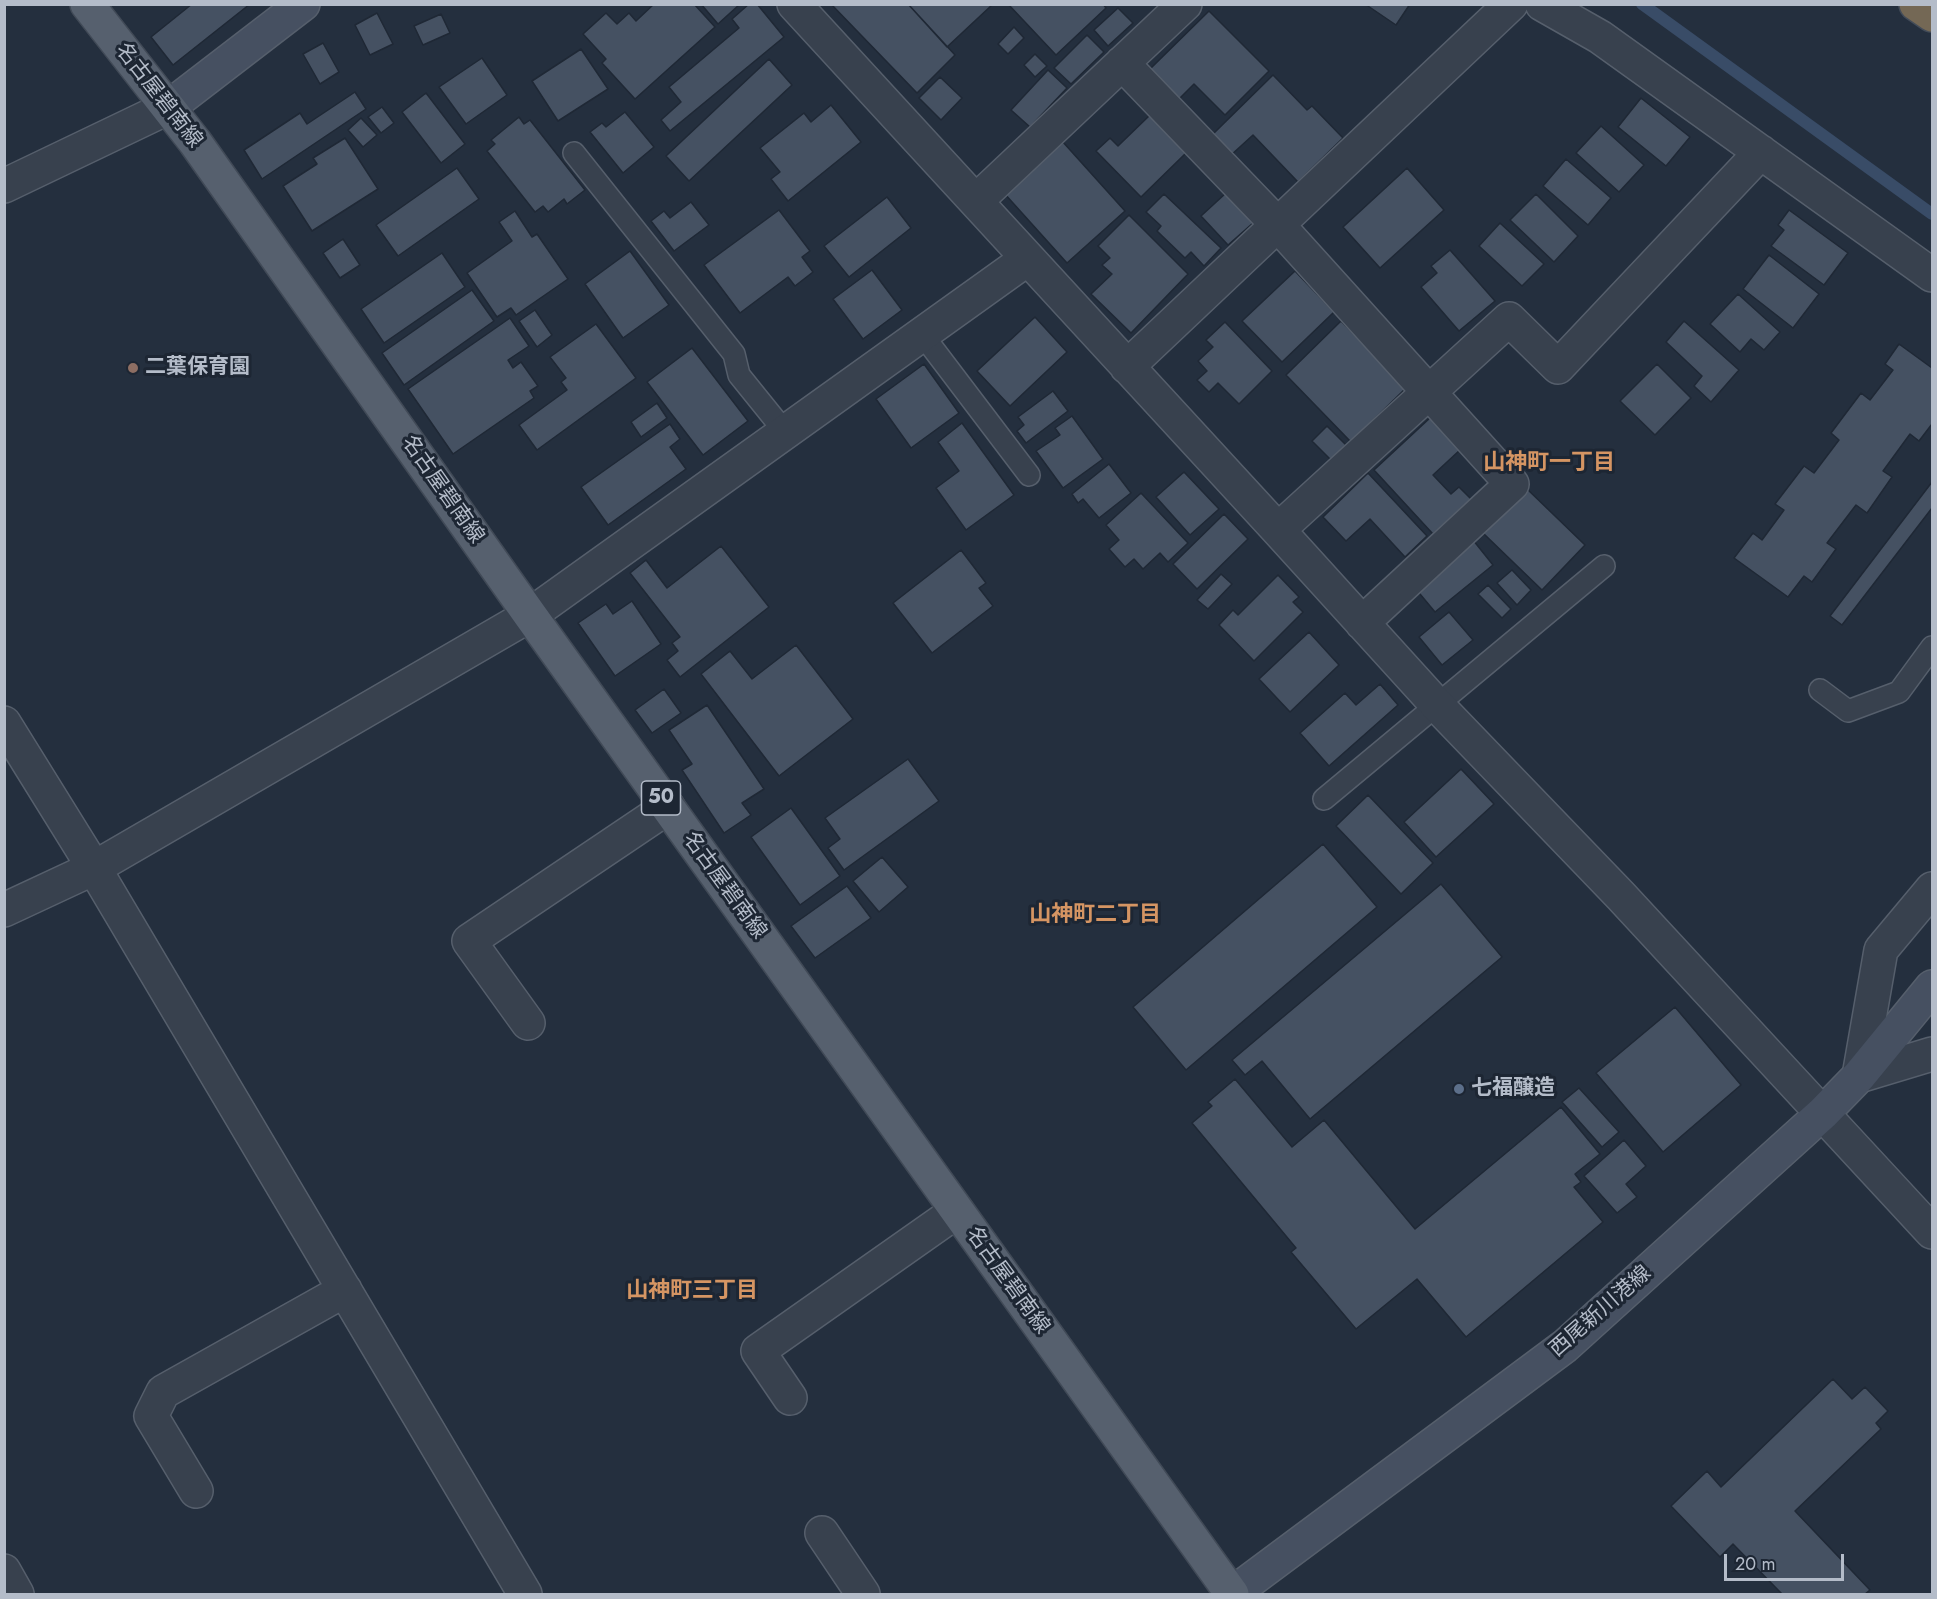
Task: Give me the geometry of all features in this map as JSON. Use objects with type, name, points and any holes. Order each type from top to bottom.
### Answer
[{"type":"highway","points":[[1916,4],[1932,15]]},
{"type":"main road","name":"名古屋碧南線","points":[[87,4],[169,107],[1232,1594]]},
{"type":"main road","points":[[169,107],[303,4]]},
{"type":"main road","name":"西尾新川港線","points":[[1232,1594],[1564,1346],[1824,1113],[1859,1076],[1932,987]]},
{"type":"street","points":[[794,4],[1437,705],[1613,887],[1932,1232]]},
{"type":"street","points":[[976,201],[1185,4]]},
{"type":"street","points":[[1126,367],[1511,4]]},
{"type":"street","points":[[1542,4],[1600,37],[1932,275]]},
{"type":"street","points":[[1122,63],[1277,224],[1512,484],[1362,623]]},
{"type":"street","points":[[4,186],[169,107]]},
{"type":"street","points":[[1278,530],[1509,319],[1558,367],[1761,152]]},
{"type":"street","points":[[4,910],[94,868],[530,615],[1027,259]]},
{"type":"street","points":[[4,723],[94,868],[525,1594]]},
{"type":"street","points":[[528,1023],[469,941],[668,807]]},
{"type":"street","points":[[1932,889],[1881,950],[1859,1076],[1932,1054]]},
{"type":"street","points":[[790,1398],[758,1351],[957,1211]]},
{"type":"street","points":[[195,1491],[151,1416],[163,1392],[345,1290]]},
{"type":"street","points":[[822,1533],[863,1594]]},
{"type":"street","points":[[4,1571],[17,1594]]},
{"type":"lane","points":[[574,153],[734,354],[739,375],[785,432]]},
{"type":"lane","points":[[921,334],[1029,475]]},
{"type":"lane","points":[[1324,799],[1604,566]]},
{"type":"lane","points":[[1820,690],[1848,711],[1899,692],[1932,647]]},
{"type":"building","points":[[192,4],[250,4],[173,65],[151,37]]},
{"type":"building","points":[[654,4],[694,4],[715,27],[635,99],[602,63],[606,59],[583,34],[606,13],[617,24],[629,13],[636,21]]},
{"type":"building","points":[[701,4],[740,4],[718,24]]},
{"type":"building","points":[[749,4],[757,4],[784,37],[670,131],[661,120],[681,102],[669,87],[739,28],[732,19]]},
{"type":"building","points":[[831,4],[908,4],[955,55],[917,93]]},
{"type":"building","points":[[908,4],[993,4],[947,47]]},
{"type":"building","points":[[1008,4],[1103,4],[1106,8],[1056,55]]},
{"type":"building","points":[[1365,4],[1410,4],[1396,25]]},
{"type":"building","points":[[1118,8],[1133,23],[1108,46],[1094,30]]},
{"type":"building","points":[[1209,11],[1269,71],[1225,115],[1194,84],[1177,101],[1147,72]]},
{"type":"building","points":[[377,13],[393,44],[370,55],[355,25]]},
{"type":"building","points":[[441,14],[450,33],[423,45],[414,26]]},
{"type":"building","points":[[1014,27],[1024,38],[1008,54],[998,44]]},
{"type":"building","points":[[1087,35],[1104,52],[1071,84],[1054,68]]},
{"type":"building","points":[[323,43],[339,72],[320,84],[303,54]]},
{"type":"building","points":[[581,49],[608,89],[558,121],[532,81]]},
{"type":"building","points":[[1035,54],[1047,66],[1035,77],[1024,65]]},
{"type":"building","points":[[482,58],[507,95],[466,124],[439,87]]},
{"type":"building","points":[[769,59],[792,85],[689,181],[666,156]]},
{"type":"building","points":[[1048,70],[1067,88],[1030,127],[1011,110]]},
{"type":"building","points":[[1273,75],[1307,110],[1312,106],[1343,138],[1298,182],[1253,135],[1230,156],[1211,136]]},
{"type":"building","points":[[940,77],[962,98],[941,120],[919,98]]},
{"type":"building","points":[[355,92],[366,109],[262,179],[244,150],[300,113],[307,124]]},
{"type":"building","points":[[426,93],[465,144],[441,163],[402,112]]},
{"type":"building","points":[[1641,98],[1690,137],[1666,166],[1618,127]]},
{"type":"building","points":[[831,105],[861,142],[788,201],[771,179],[780,172],[760,148],[804,113],[811,122]]},
{"type":"building","points":[[382,107],[394,123],[381,133],[368,117]]},
{"type":"building","points":[[625,112],[654,147],[623,173],[590,132],[602,123],[606,127]]},
{"type":"building","points":[[1150,115],[1187,152],[1141,197],[1096,151],[1110,138],[1118,146]]},
{"type":"building","points":[[519,117],[524,124],[530,120],[585,190],[567,204],[564,199],[548,212],[543,206],[535,212],[487,151],[495,144],[491,140]]},
{"type":"building","points":[[361,118],[377,135],[363,147],[348,130]]},
{"type":"building","points":[[1601,126],[1644,165],[1619,192],[1576,153]]},
{"type":"building","points":[[345,138],[378,189],[312,231],[283,186],[317,164],[313,158]]},
{"type":"building","points":[[1062,141],[1125,211],[1067,263],[1004,193]]},
{"type":"building","points":[[1566,159],[1611,198],[1588,225],[1543,186]]},
{"type":"building","points":[[457,168],[479,199],[398,256],[376,225]]},
{"type":"building","points":[[1407,168],[1444,210],[1380,268],[1343,227]]},
{"type":"building","points":[[1226,193],[1253,223],[1228,245],[1201,216]]},
{"type":"building","points":[[1164,194],[1221,248],[1204,266],[1191,252],[1185,258],[1157,231],[1161,226],[1146,212]]},
{"type":"building","points":[[1536,194],[1578,236],[1554,262],[1510,220]]},
{"type":"building","points":[[887,197],[911,228],[849,277],[824,246]]},
{"type":"building","points":[[691,202],[709,225],[674,251],[651,221],[664,211],[670,218]]},
{"type":"building","points":[[779,210],[810,251],[802,257],[813,272],[795,286],[788,277],[740,313],[704,265]]},
{"type":"building","points":[[1789,210],[1848,253],[1824,285],[1771,246],[1784,230],[1778,225]]},
{"type":"building","points":[[515,211],[532,237],[537,234],[568,279],[516,315],[511,308],[497,317],[467,273],[512,241],[499,222]]},
{"type":"building","points":[[1129,215],[1188,274],[1131,333],[1091,294],[1112,274],[1102,265],[1110,258],[1098,246]]},
{"type":"building","points":[[1500,223],[1544,264],[1522,286],[1479,246]]},
{"type":"building","points":[[343,239],[360,265],[340,278],[323,253]]},
{"type":"building","points":[[1450,250],[1495,301],[1459,331],[1421,287],[1437,273],[1431,266]]},
{"type":"building","points":[[630,251],[669,305],[623,338],[585,284]]},
{"type":"building","points":[[442,253],[465,287],[384,343],[361,309]]},
{"type":"building","points":[[1769,255],[1819,294],[1793,328],[1743,289]]},
{"type":"building","points":[[872,270],[902,310],[863,339],[833,299]]},
{"type":"building","points":[[1295,271],[1334,312],[1282,362],[1242,321]]},
{"type":"building","points":[[472,290],[494,321],[404,385],[382,353]]},
{"type":"building","points":[[1738,294],[1780,332],[1764,350],[1751,339],[1740,352],[1710,324]]},
{"type":"building","points":[[535,310],[552,335],[537,347],[519,321]]},
{"type":"building","points":[[1035,317],[1067,352],[1010,406],[977,371]]},
{"type":"building","points":[[510,318],[529,346],[508,360],[513,368],[521,362],[538,386],[530,391],[534,398],[453,454],[408,389]]},
{"type":"building","points":[[1341,321],[1406,388],[1351,442],[1286,375]]},
{"type":"building","points":[[1684,321],[1739,370],[1711,402],[1694,386],[1702,376],[1666,342]]},
{"type":"building","points":[[1225,322],[1272,371],[1239,404],[1218,383],[1209,392],[1197,380],[1207,371],[1198,361],[1213,347],[1206,340]]},
{"type":"building","points":[[596,324],[636,378],[537,450],[519,425],[567,390],[561,382],[566,378],[550,357]]},
{"type":"building","points":[[1899,344],[1932,368],[1932,424],[1919,441],[1910,434],[1883,471],[1892,477],[1867,513],[1856,505],[1827,543],[1836,549],[1812,582],[1804,576],[1788,597],[1734,558],[1753,533],[1762,540],[1784,510],[1775,504],[1804,466],[1814,473],[1839,440],[1831,433],[1861,393],[1870,400],[1893,370],[1885,364]]},
{"type":"building","points":[[692,348],[748,421],[703,455],[647,382]]},
{"type":"building","points":[[924,364],[959,413],[911,448],[876,399]]},
{"type":"building","points":[[1657,364],[1691,398],[1655,435],[1620,401]]},
{"type":"building","points":[[1053,391],[1068,411],[1026,443],[1017,431],[1024,425],[1018,417]]},
{"type":"building","points":[[657,403],[667,418],[641,437],[631,422]]},
{"type":"building","points":[[1072,416],[1103,459],[1063,488],[1036,451],[1060,435],[1055,428]]},
{"type":"building","points":[[1431,417],[1461,449],[1433,475],[1451,494],[1459,487],[1471,499],[1433,534],[1374,470]]},
{"type":"building","points":[[962,423],[1014,495],[966,530],[936,488],[959,471],[938,442]]},
{"type":"building","points":[[670,424],[680,439],[670,447],[686,469],[608,525],[581,487]]},
{"type":"building","points":[[1327,426],[1346,445],[1331,460],[1312,441]]},
{"type":"building","points":[[1109,464],[1131,493],[1099,518],[1083,499],[1078,503],[1072,494]]},
{"type":"building","points":[[1184,472],[1219,509],[1190,535],[1156,497]]},
{"type":"building","points":[[1368,473],[1427,536],[1405,557],[1370,519],[1346,541],[1323,517]]},
{"type":"building","points":[[1932,482],[1932,508],[1842,625],[1830,616]]},
{"type":"building","points":[[1526,488],[1585,545],[1542,590],[1483,533]]},
{"type":"building","points":[[1141,493],[1188,543],[1168,562],[1160,553],[1143,569],[1134,559],[1125,567],[1109,549],[1119,540],[1106,525]]},
{"type":"building","points":[[1224,514],[1248,539],[1197,589],[1173,564]]},
{"type":"building","points":[[1473,540],[1493,565],[1435,612],[1415,588]]},
{"type":"building","points":[[721,546],[769,607],[680,677],[667,660],[678,651],[672,643],[680,637],[630,573],[646,560],[667,588]]},
{"type":"building","points":[[961,550],[986,583],[979,588],[993,606],[932,653],[893,603]]},
{"type":"building","points":[[1512,570],[1531,590],[1517,605],[1497,583]]},
{"type":"building","points":[[1221,574],[1232,584],[1208,609],[1197,600]]},
{"type":"building","points":[[1278,575],[1299,597],[1293,602],[1303,612],[1254,661],[1219,625],[1233,610],[1238,615]]},
{"type":"building","points":[[1488,585],[1511,609],[1502,618],[1478,594]]},
{"type":"building","points":[[632,601],[661,644],[615,676],[578,623],[606,604],[613,614]]},
{"type":"building","points":[[1449,612],[1473,640],[1442,665],[1419,637]]},
{"type":"building","points":[[1309,632],[1339,665],[1290,712],[1259,679]]},
{"type":"building","points":[[796,645],[853,719],[779,776],[701,674],[730,651],[752,679]]},
{"type":"building","points":[[1380,684],[1398,705],[1329,766],[1300,733],[1345,693],[1356,705]]},
{"type":"building","points":[[664,689],[681,713],[652,733],[635,710]]},
{"type":"building","points":[[707,705],[764,789],[742,803],[751,815],[724,833],[682,770],[692,764],[669,730]]},
{"type":"building","points":[[908,759],[939,801],[844,870],[828,848],[840,839],[825,818]]},
{"type":"building","points":[[1461,769],[1494,804],[1436,857],[1404,822]]},
{"type":"building","points":[[1368,795],[1433,863],[1401,894],[1336,826]]},
{"type":"building","points":[[791,808],[840,876],[800,905],[751,837]]},
{"type":"building","points":[[1323,844],[1377,907],[1186,1070],[1133,1007]]},
{"type":"building","points":[[882,857],[908,887],[879,912],[853,881]]},
{"type":"building","points":[[1441,884],[1502,957],[1310,1119],[1262,1061],[1245,1075],[1232,1060]]},
{"type":"building","points":[[847,886],[871,918],[815,958],[791,926]]},
{"type":"building","points":[[1675,1007],[1741,1085],[1663,1152],[1596,1073]]},
{"type":"building","points":[[1235,1079],[1292,1147],[1324,1120],[1415,1229],[1561,1107],[1600,1154],[1575,1174],[1581,1182],[1574,1187],[1603,1222],[1466,1337],[1417,1279],[1356,1329],[1291,1252],[1296,1248],[1192,1123],[1212,1106],[1208,1102]]},
{"type":"building","points":[[1579,1088],[1619,1132],[1602,1147],[1562,1102]]},
{"type":"building","points":[[1624,1140],[1646,1166],[1626,1184],[1637,1197],[1617,1213],[1584,1176]]},
{"type":"building","points":[[1833,1379],[1852,1399],[1865,1387],[1888,1411],[1876,1423],[1881,1429],[1795,1511],[1870,1590],[1865,1594],[1782,1594],[1733,1544],[1720,1557],[1671,1506],[1707,1471],[1721,1487]]},
{"type":"waterway","points":[[1642,4],[1932,214]]},
{"type":"place","name":"二葉保育園","points":[[133,368]]},
{"type":"place","name":"七福醸造","points":[[1459,1089]]},
{"type":"district","name":"山神町一丁目","points":[[1549,464]]},
{"type":"district","name":"山神町二丁目","points":[[1095,916]]},
{"type":"district","name":"山神町三丁目","points":[[692,1292]]}]
